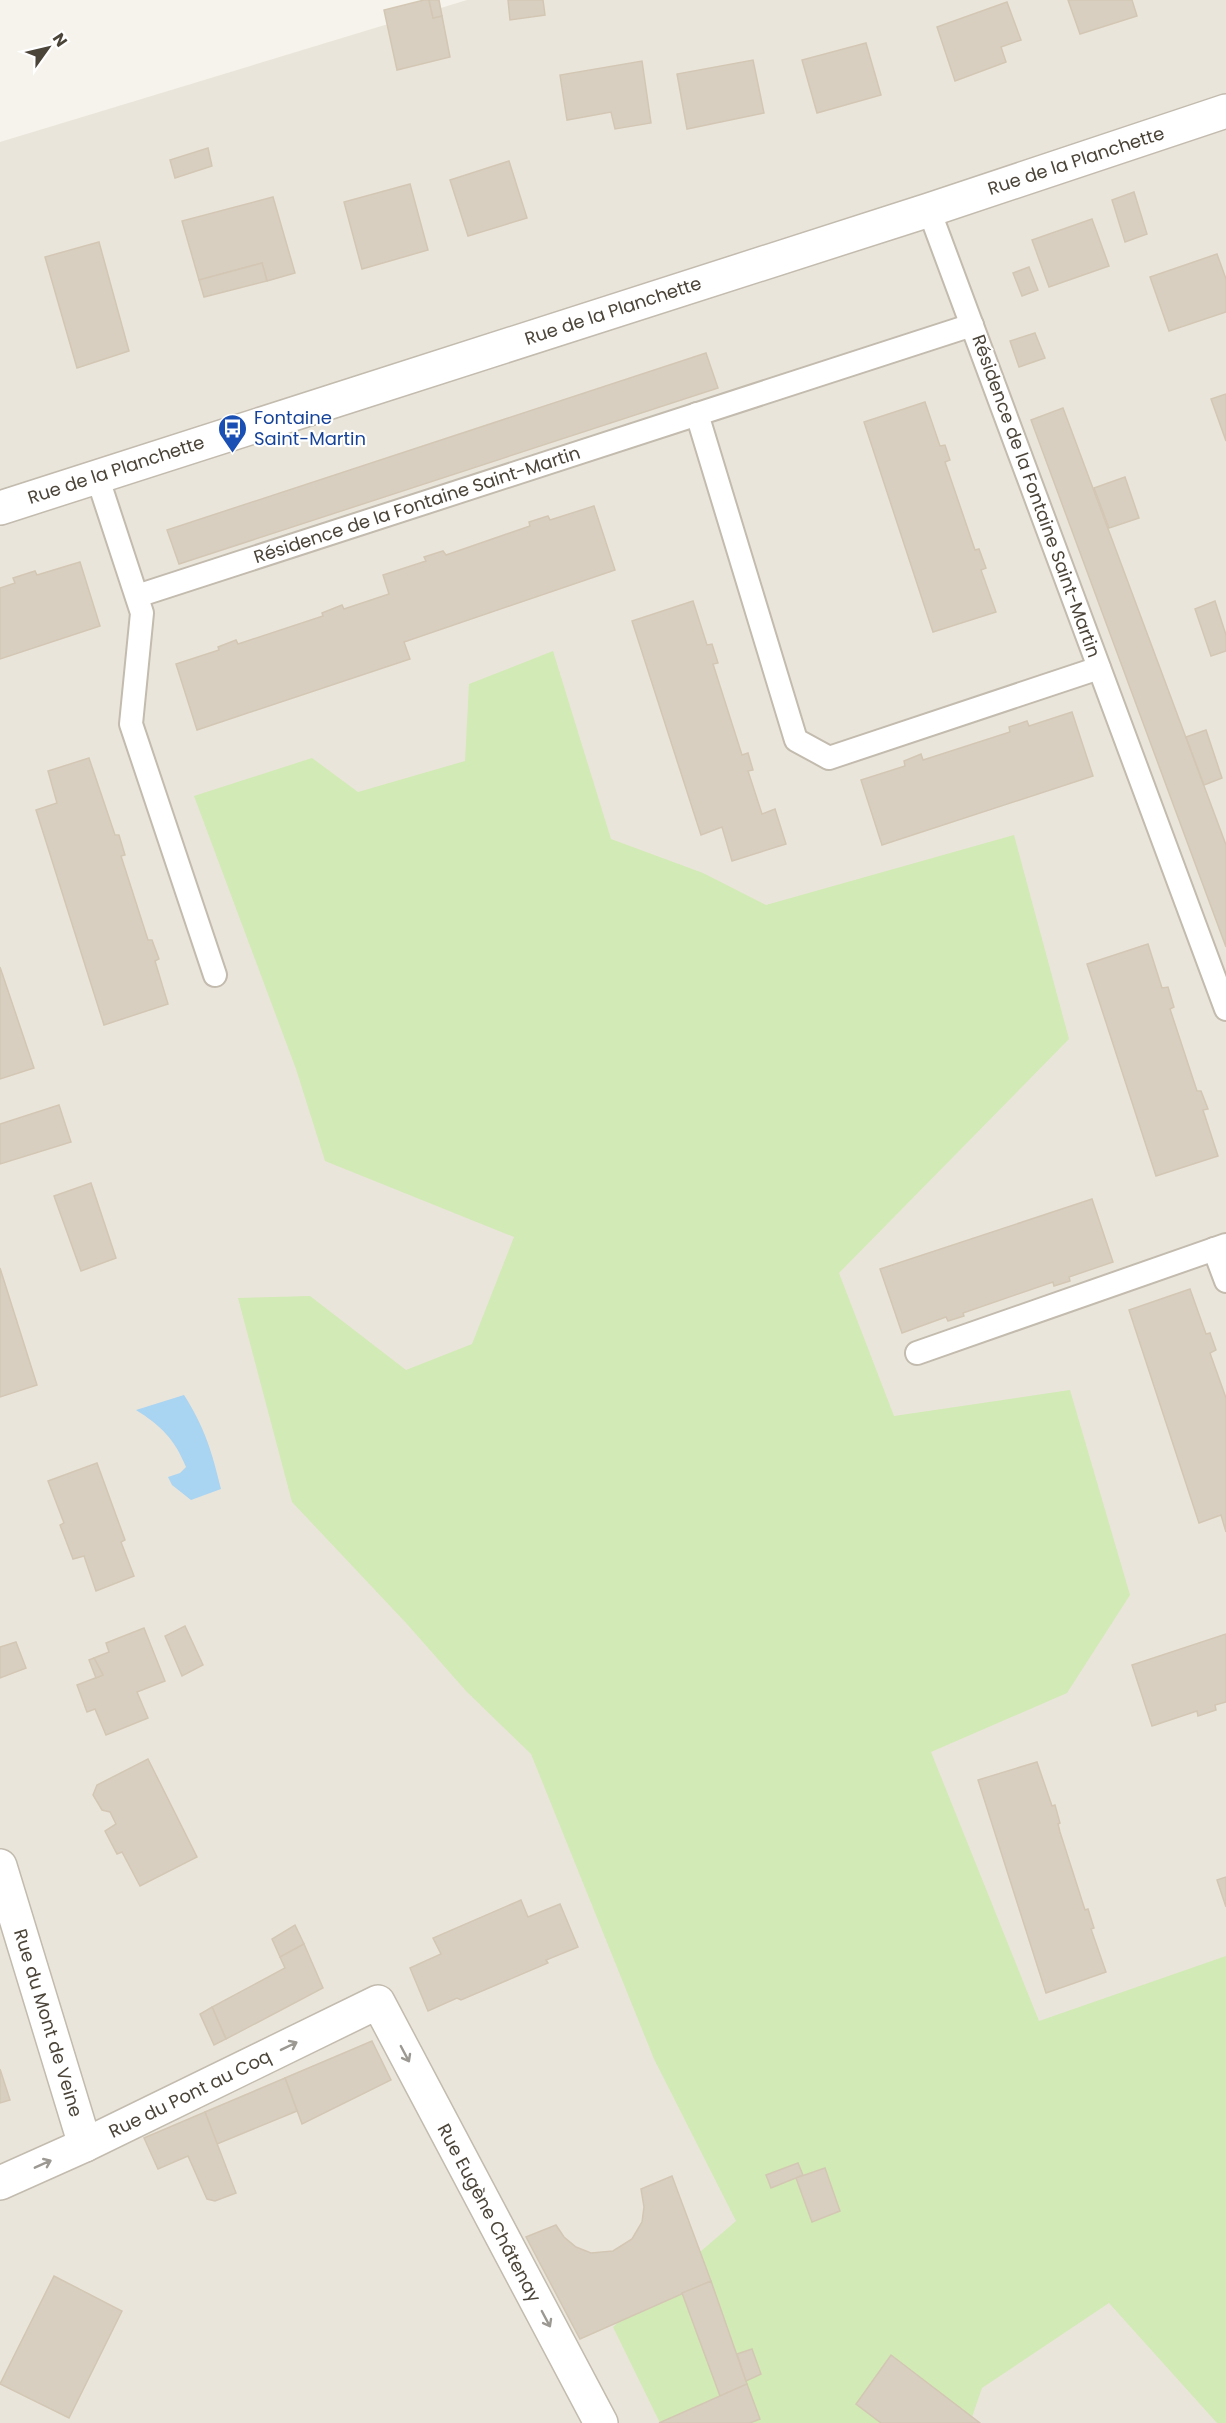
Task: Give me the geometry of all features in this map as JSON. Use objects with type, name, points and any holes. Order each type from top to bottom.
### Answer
[{"type":"street","name":"Rue de la Planchette","points":[[0,508],[929,210],[1226,111]]},
{"type":"street","name":"Rue du Mont de Veine","points":[[0,1866],[86,2145]]},
{"type":"street","name":"Rue du Pont au Coq","points":[[0,2183],[86,2145],[378,2002]]},
{"type":"street","name":"Rue Eugène Châtenay","points":[[378,2002],[601,2423]]},
{"type":"lane","name":"Résidence de la Fontaine Saint-Martin","points":[[929,210],[1226,1009]]},
{"type":"lane","name":"Résidence de la Fontaine Saint-Martin","points":[[137,596],[972,325]]},
{"type":"lane","name":"Résidence de la Fontaine Saint-Martin","points":[[697,414],[796,740],[829,758],[1099,668]]},
{"type":"lane","points":[[97,476],[142,613],[131,724],[215,975]]},
{"type":"lane","points":[[917,1353],[1220,1247],[1226,1281]]},
{"type":"shaded area","points":[[467,0],[1226,0],[1226,2423],[0,2423],[0,142]]},
{"type":"green space","points":[[553,651],[611,839],[703,873],[766,905],[1014,835],[1069,1039],[839,1273],[894,1416],[1070,1390],[1130,1595],[1067,1693],[931,1752],[1039,2021],[1226,1956],[1226,2423],[1217,2423],[1109,2303],[982,2388],[970,2423],[660,2423],[613,2327],[736,2221],[654,2059],[531,1754],[466,1691],[407,1624],[292,1502],[238,1298],[310,1296],[406,1370],[472,1344],[514,1237],[325,1161],[296,1069],[194,796],[312,758],[358,792],[465,761],[469,684]]},
{"type":"water","points":[[184,1395],[207,1440],[221,1489],[191,1500],[172,1485],[168,1477],[180,1473],[186,1467],[177,1448],[160,1427],[136,1410]]},
{"type":"building","points":[[429,0],[433,18],[442,16],[450,57],[397,70],[384,10]]},
{"type":"building","points":[[429,0],[439,0],[442,16],[433,18]]},
{"type":"building","points":[[508,0],[543,0],[545,15],[510,20]]},
{"type":"building","points":[[1068,0],[1132,0],[1137,16],[1080,34]]},
{"type":"building","points":[[1007,2],[1021,40],[1001,47],[1006,62],[955,81],[937,27]]},
{"type":"building","points":[[866,43],[881,95],[817,113],[802,60]]},
{"type":"building","points":[[753,60],[764,113],[687,129],[677,74]]},
{"type":"building","points":[[642,61],[651,123],[615,129],[611,112],[567,120],[560,75]]},
{"type":"building","points":[[208,148],[212,166],[175,178],[170,160]]},
{"type":"building","points":[[509,161],[527,218],[468,236],[450,180]]},
{"type":"building","points":[[410,184],[428,250],[362,269],[344,202]]},
{"type":"building","points":[[1134,192],[1147,234],[1125,242],[1112,200]]},
{"type":"building","points":[[273,197],[295,273],[267,281],[262,263],[199,280],[182,221]]},
{"type":"building","points":[[1092,219],[1109,266],[1049,287],[1032,240]]},
{"type":"building","points":[[99,242],[129,351],[77,368],[45,257]]},
{"type":"building","points":[[1217,254],[1226,279],[1226,312],[1169,331],[1150,277]]},
{"type":"building","points":[[262,263],[267,281],[204,297],[199,280]]},
{"type":"building","points":[[1029,267],[1038,290],[1022,296],[1013,273]]},
{"type":"building","points":[[1035,333],[1045,358],[1019,367],[1010,341]]},
{"type":"building","points":[[706,353],[718,388],[179,564],[167,530]]},
{"type":"building","points":[[1226,394],[1226,441],[1211,399]]},
{"type":"building","points":[[925,402],[940,446],[945,445],[950,460],[945,462],[975,550],[979,549],[986,568],[981,570],[996,612],[933,632],[864,422]]},
{"type":"building","points":[[1063,408],[1226,845],[1226,947],[1031,420]]},
{"type":"building","points":[[1125,477],[1139,518],[1109,528],[1094,488]]},
{"type":"building","points":[[594,506],[615,570],[404,642],[410,659],[197,730],[176,664],[219,650],[218,647],[236,640],[238,644],[323,616],[322,613],[342,605],[344,609],[389,594],[383,575],[426,561],[424,557],[443,551],[446,555],[530,526],[529,522],[548,516],[550,520]]},
{"type":"building","points":[[80,562],[100,626],[0,659],[0,588],[15,583],[13,578],[35,571],[37,575]]},
{"type":"building","points":[[693,601],[707,645],[712,644],[718,663],[713,664],[742,755],[748,753],[753,770],[748,771],[762,814],[775,809],[786,844],[732,861],[722,827],[701,835],[632,621]]},
{"type":"building","points":[[1215,601],[1226,635],[1226,651],[1211,656],[1195,609]]},
{"type":"building","points":[[1072,712],[1093,776],[882,845],[861,780],[905,766],[904,761],[921,754],[923,760],[1010,732],[1009,727],[1027,721],[1029,726]]},
{"type":"building","points":[[1206,730],[1222,778],[1204,785],[1186,737]]},
{"type":"building","points":[[89,758],[115,835],[119,835],[125,855],[121,856],[148,940],[152,940],[159,959],[155,961],[168,1004],[104,1025],[36,810],[57,803],[48,771]]},
{"type":"building","points":[[1148,944],[1162,988],[1168,987],[1174,1007],[1170,1009],[1197,1091],[1201,1091],[1208,1109],[1203,1110],[1218,1156],[1156,1176],[1087,964]]},
{"type":"building","points":[[0,967],[34,1068],[0,1079]]},
{"type":"building","points":[[59,1105],[71,1142],[0,1164],[0,1124]]},
{"type":"building","points":[[91,1183],[116,1258],[81,1271],[54,1196]]},
{"type":"building","points":[[1092,1199],[1113,1262],[1069,1277],[1070,1281],[1054,1286],[1053,1282],[963,1313],[964,1316],[948,1321],[946,1317],[902,1333],[880,1269]]},
{"type":"building","points":[[0,1268],[37,1385],[0,1397]]},
{"type":"building","points":[[1190,1289],[1206,1334],[1210,1333],[1216,1350],[1210,1353],[1226,1398],[1226,1532],[1221,1515],[1199,1523],[1129,1310]]},
{"type":"building","points":[[97,1463],[125,1540],[121,1542],[134,1576],[96,1591],[84,1556],[73,1559],[60,1525],[64,1523],[48,1481]]},
{"type":"building","points":[[185,1626],[203,1665],[182,1676],[165,1636]]},
{"type":"building","points":[[144,1628],[165,1681],[137,1692],[148,1718],[106,1735],[95,1709],[87,1712],[77,1685],[103,1675],[94,1658],[109,1652],[106,1643]]},
{"type":"building","points":[[1226,1634],[1226,1702],[1215,1705],[1216,1710],[1198,1716],[1197,1711],[1152,1726],[1132,1665]]},
{"type":"building","points":[[16,1642],[26,1668],[0,1678],[0,1647]]},
{"type":"building","points":[[94,1658],[103,1675],[96,1678],[89,1660]]},
{"type":"building","points":[[148,1759],[197,1857],[140,1886],[122,1852],[117,1854],[105,1831],[116,1824],[110,1812],[102,1810],[93,1795],[97,1785]]},
{"type":"building","points":[[1037,1762],[1052,1806],[1055,1805],[1060,1832],[1085,1910],[1088,1909],[1094,1928],[1091,1929],[1106,1972],[1046,1993],[978,1780]]},
{"type":"building","points":[[1226,1877],[1226,1907],[1217,1880]]},
{"type":"building","points":[[521,1900],[528,1917],[560,1904],[578,1947],[546,1960],[548,1963],[461,2000],[457,1998],[428,2011],[410,1968],[441,1954],[433,1938]]},
{"type":"building","points":[[295,1925],[304,1944],[280,1957],[272,1939]]},
{"type":"building","points":[[304,1944],[323,1988],[226,2039],[212,2007],[285,1968],[280,1957]]},
{"type":"building","points":[[212,2007],[226,2039],[214,2045],[200,2014]]},
{"type":"building","points":[[372,2041],[391,2080],[302,2124],[285,2078]]},
{"type":"building","points":[[0,2069],[10,2100],[0,2103]]},
{"type":"building","points":[[285,2078],[297,2111],[217,2144],[205,2112]]},
{"type":"building","points":[[205,2112],[236,2193],[215,2201],[207,2199],[188,2156],[158,2169],[144,2138]]},
{"type":"building","points":[[798,2163],[803,2175],[771,2188],[766,2175]]},
{"type":"building","points":[[825,2168],[840,2211],[812,2222],[796,2178]]},
{"type":"building","points":[[672,2176],[711,2281],[580,2339],[526,2237],[556,2225],[564,2237],[576,2247],[591,2253],[613,2251],[632,2239],[642,2222],[644,2207],[641,2189]]},
{"type":"building","points":[[54,2276],[122,2311],[69,2418],[0,2384]]},
{"type":"building","points":[[711,2281],[747,2384],[720,2396],[682,2293]]},
{"type":"building","points":[[752,2349],[761,2374],[746,2381],[737,2354]]},
{"type":"building","points":[[891,2355],[980,2423],[881,2423],[856,2404]]},
{"type":"building","points":[[747,2384],[760,2419],[750,2423],[659,2423]]},
{"type":"place","name":"Fontaine Saint-Martin","points":[[233,454]]}]
